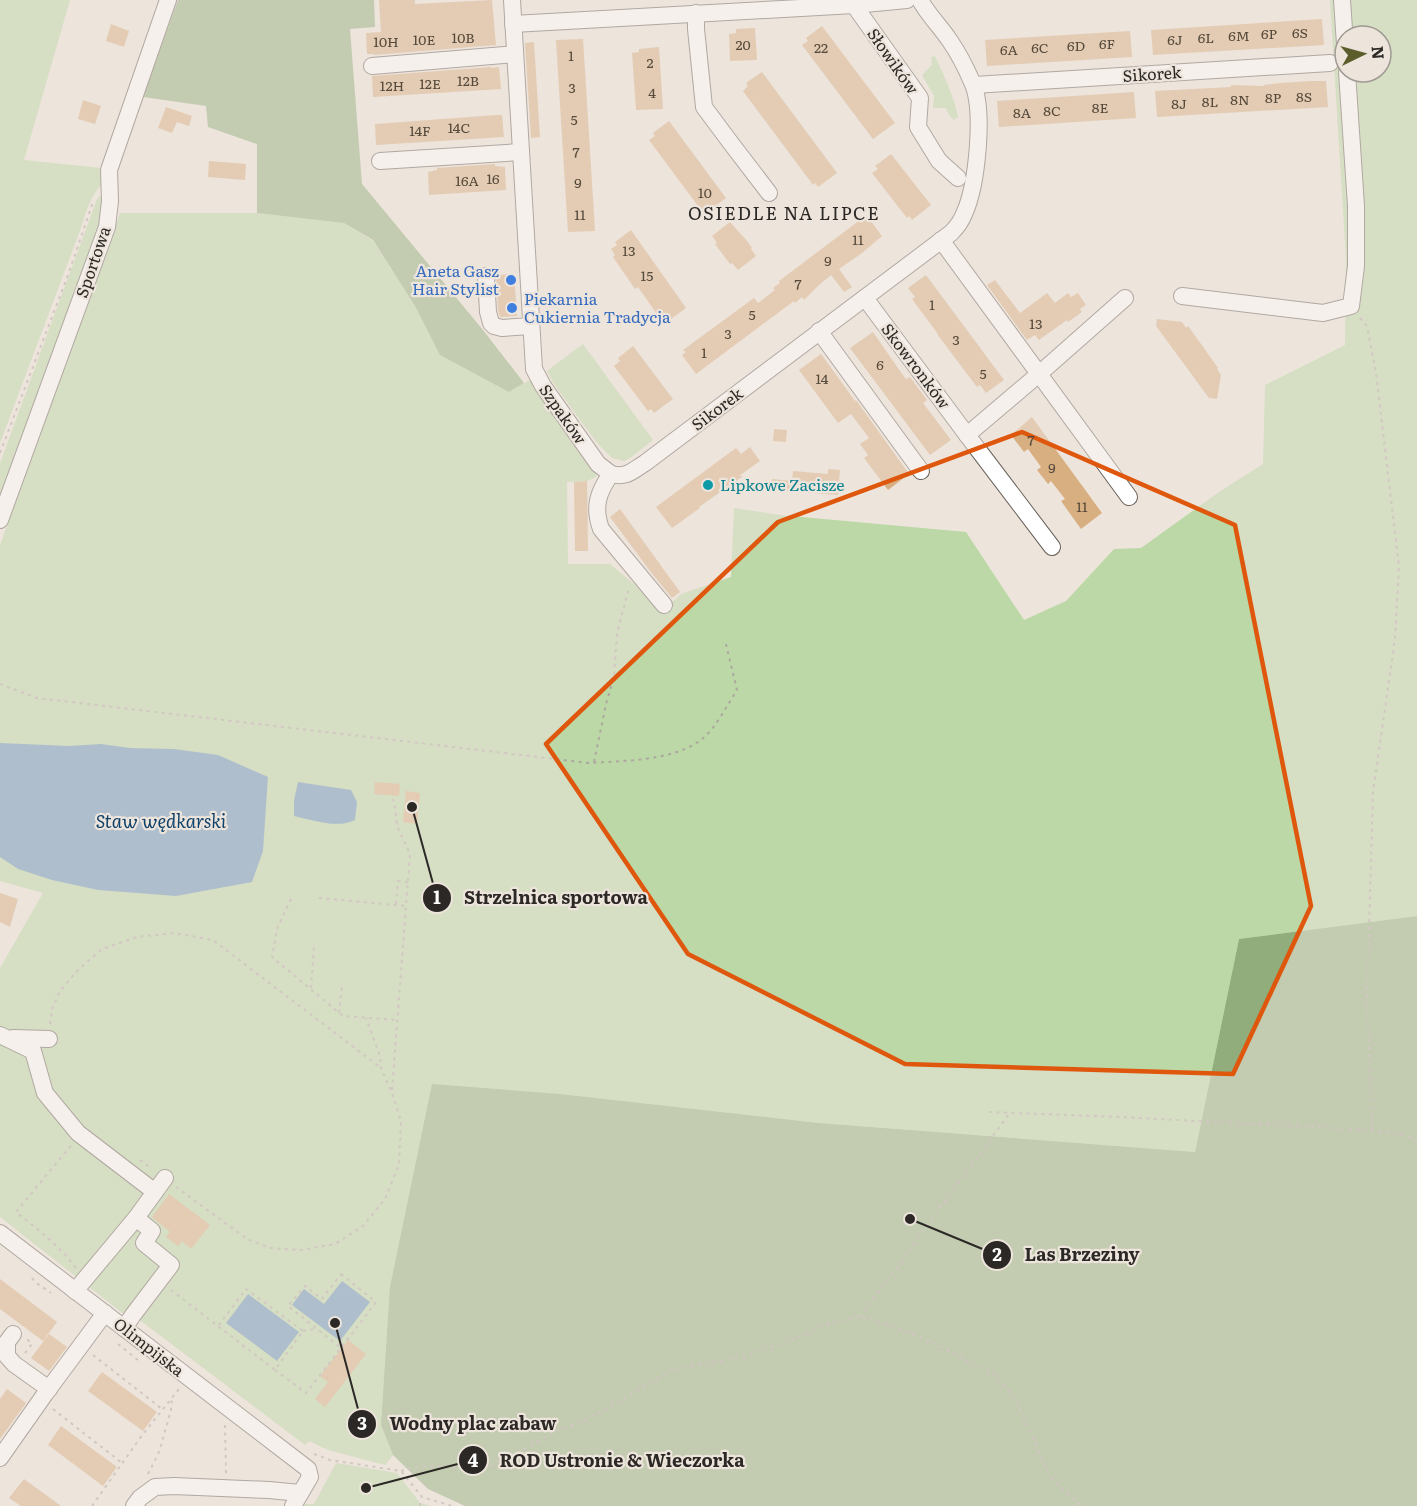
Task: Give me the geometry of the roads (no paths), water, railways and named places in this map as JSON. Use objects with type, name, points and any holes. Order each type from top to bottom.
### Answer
[{"type":"street","name":"Sportowa","points":[[0,520],[107,228],[110,201],[109,170],[168,0]]},
{"type":"street","name":"Szpaków","points":[[512,0],[534,369],[598,464],[611,474]]},
{"type":"street","name":"Słowików","points":[[513,24],[907,0]]},
{"type":"street","name":"Sikorek","points":[[611,474],[626,475],[645,463],[958,226],[971,196],[978,148],[978,105],[974,85],[962,61],[949,39],[927,14],[920,0]]},
{"type":"street","points":[[1342,0],[1344,24]]},
{"type":"street","name":"Słowików","points":[[854,5],[920,98],[918,127],[939,160],[958,178]]},
{"type":"street","points":[[696,13],[704,107],[769,193]]},
{"type":"street","points":[[372,66],[515,54]]},
{"type":"street","name":"Sikorek","points":[[974,85],[1330,63]]},
{"type":"street","points":[[1182,296],[1323,313],[1351,306],[1356,266],[1356,206],[1348,84]]},
{"type":"street","points":[[380,161],[521,152]]},
{"type":"street","points":[[941,240],[1129,496]]},
{"type":"street","points":[[486,276],[488,312],[491,323],[502,328],[531,326]]},
{"type":"street","name":"Skowronków","points":[[865,298],[1052,547]]},
{"type":"street","points":[[967,435],[1125,298]]},
{"type":"street","points":[[819,332],[921,471]]},
{"type":"street","points":[[611,474],[598,496],[598,520],[601,529],[664,605]]},
{"type":"street","points":[[3,1036],[49,1039]]},
{"type":"street","points":[[3,1036],[33,1051],[45,1093],[78,1133],[160,1185],[136,1218],[80,1285]]},
{"type":"street","points":[[124,1328],[171,1265],[144,1243],[152,1231],[136,1218]]},
{"type":"street","name":"Olimpijska","points":[[0,1233],[80,1285],[105,1313],[308,1469],[310,1475],[297,1499]]},
{"type":"street","points":[[0,1458],[105,1313]]},
{"type":"street","points":[[13,1334],[7,1342],[7,1356],[45,1394]]},
{"type":"street","points":[[134,1506],[140,1498],[155,1487],[269,1490],[297,1499]]},
{"type":"water","name":"Staw wędkarski","points":[[0,743],[69,746],[101,744],[130,748],[174,749],[218,755],[268,777],[263,851],[252,882],[176,896],[98,890],[52,880],[18,869],[0,857]]},
{"type":"water","points":[[298,782],[351,790],[357,802],[355,820],[333,824],[294,816],[294,800]]},
{"type":"water","points":[[342,1281],[370,1302],[340,1341],[292,1305],[304,1289],[324,1304]]},
{"type":"water","points":[[248,1294],[299,1332],[277,1361],[226,1323]]},
{"type":"place","name":"Aneta Gasz Hair Stylist","points":[[511,280]]},
{"type":"place","name":"Piekarnia Cukiernia Tradycja","points":[[512,308]]},
{"type":"place","name":"Lipkowe Zacisze","points":[[708,485]]},
{"type":"place","name":"Strzelnica sportowa","points":[[412,807]]},
{"type":"place","name":"Las Brzeziny","points":[[910,1219]]},
{"type":"place","name":"Wodny plac zabaw","points":[[335,1323]]},
{"type":"place","name":"ROD Ustronie & Wieczorka","points":[[366,1488]]},
{"type":"district","name":"OSIEDLE NA LIPCE","points":[[784,214]]}]
